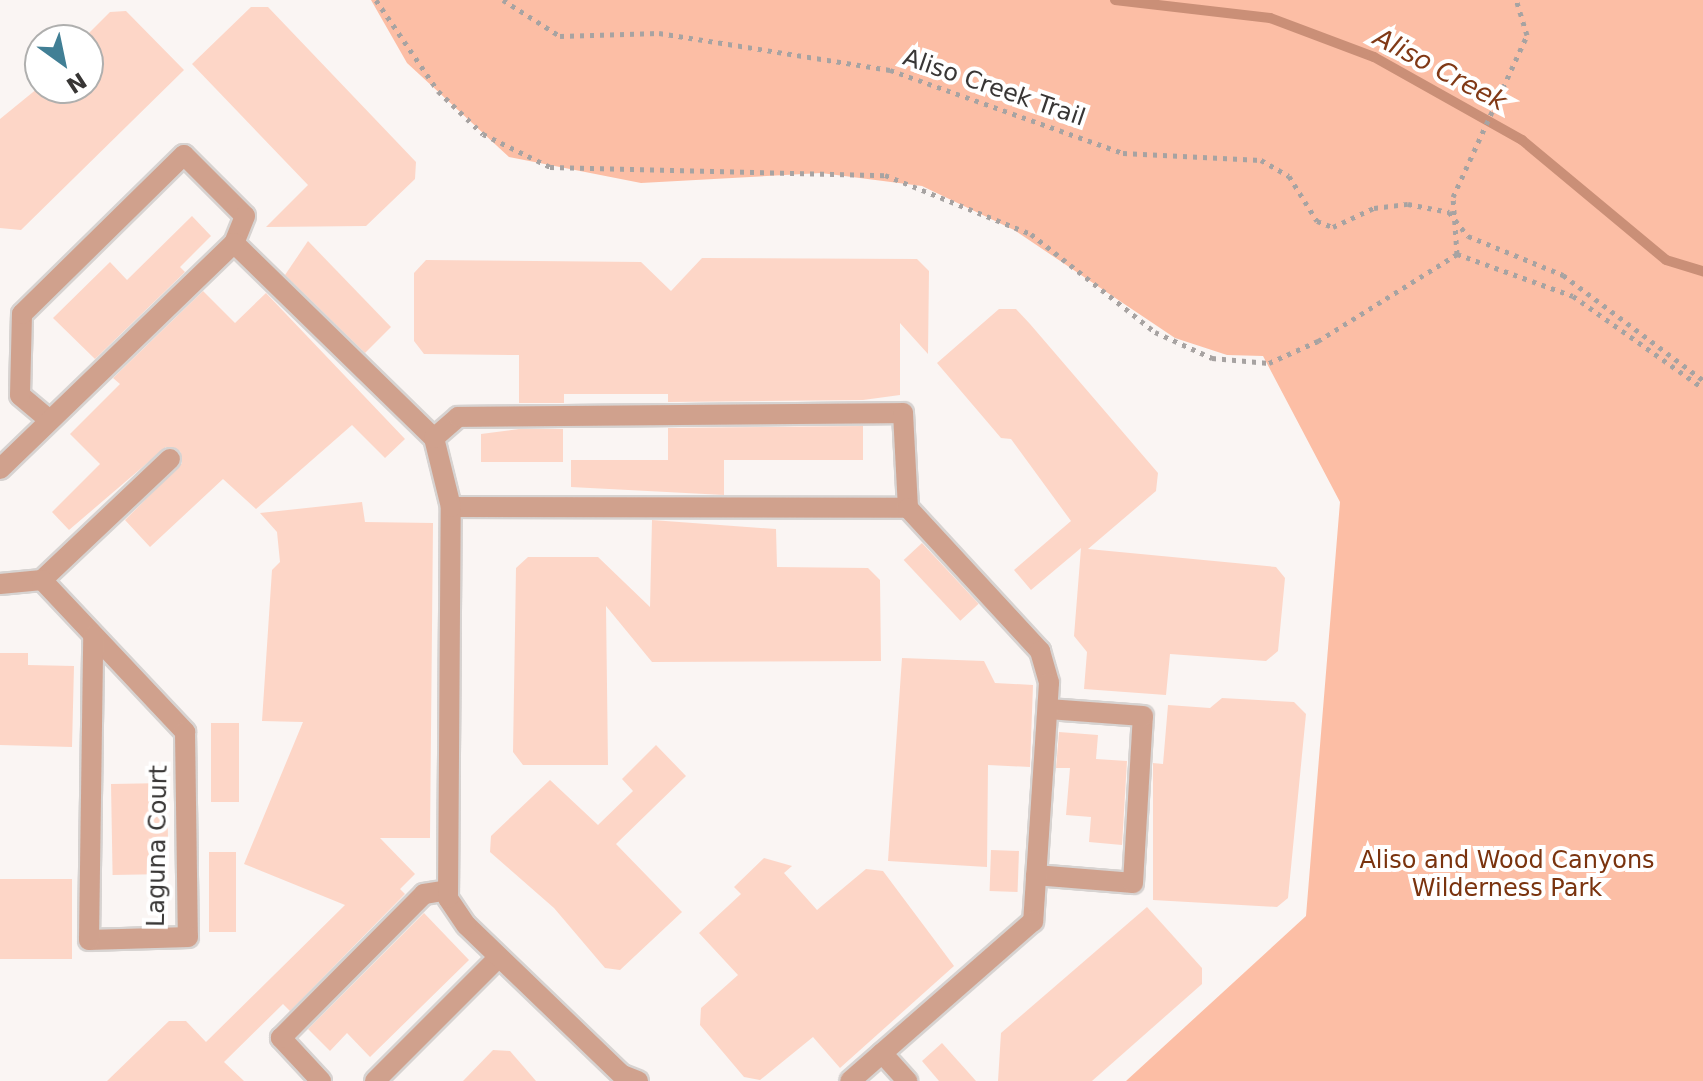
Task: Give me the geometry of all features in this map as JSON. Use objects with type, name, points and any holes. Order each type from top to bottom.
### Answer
[{"type":"street","points":[[0,469],[47,418],[234,243],[245,216],[184,155],[22,314],[20,395],[47,418]]},
{"type":"street","points":[[234,243],[434,438],[451,507],[448,890],[466,925],[627,1079]]},
{"type":"street","points":[[434,438],[458,417],[903,413],[908,508],[1040,651],[1048,709],[1033,921],[850,1081]]},
{"type":"street","points":[[0,584],[42,580],[170,459]]},
{"type":"street","points":[[451,507],[908,508]]},
{"type":"street","name":"Laguna Court","points":[[42,580],[185,732],[188,937],[89,940],[93,636]]},
{"type":"street","points":[[1036,875],[1133,883],[1143,716],[1048,709]]},
{"type":"street","points":[[321,1081],[281,1038],[424,894],[448,890]]},
{"type":"street","points":[[375,1081],[499,957]]},
{"type":"street","points":[[882,1053],[907,1081]]},
{"type":"path","points":[[376,0],[438,91],[483,134],[550,167],[885,175],[1031,234],[1155,332],[1212,358],[1269,363],[1318,341],[1457,254]]},
{"type":"path","name":"Aliso Creek Trail","points":[[503,0],[560,36],[659,33],[890,70],[1123,153],[1261,160],[1289,176],[1317,221],[1333,227],[1385,207],[1449,212]]},
{"type":"path","points":[[1457,254],[1449,212],[1453,197],[1523,52],[1528,19],[1516,0]]},
{"type":"path","points":[[1449,212],[1468,236],[1563,275],[1703,380]]},
{"type":"path","points":[[1457,254],[1573,296],[1703,388]]},
{"type":"green space","name":"Aliso and Wood Canyons Wilderness Park","points":[[371,0],[1703,0],[1703,1081],[1126,1081],[1306,916],[1340,502],[1263,356],[1227,355],[1175,338],[1014,230],[922,186],[821,173],[641,183],[509,157],[407,63]]},
{"type":"building","points":[[251,7],[268,7],[416,162],[415,179],[366,226],[266,227],[308,185],[192,64]]},
{"type":"building","points":[[126,11],[184,70],[21,230],[0,228],[0,119],[24,99],[24,104],[104,104],[104,24],[98,24],[110,12]]},
{"type":"building","points":[[192,216],[211,236],[180,267],[185,272],[95,359],[53,318],[110,262],[127,280]]},
{"type":"building","points":[[308,241],[391,327],[365,353],[285,275]]},
{"type":"building","points":[[702,258],[917,259],[929,271],[928,354],[900,323],[900,395],[863,400],[668,402],[668,394],[564,394],[564,403],[519,403],[519,355],[424,354],[414,341],[414,273],[426,260],[641,262],[671,291]]},
{"type":"building","points":[[203,291],[235,323],[266,293],[405,439],[385,458],[352,425],[256,509],[223,479],[150,547],[125,520],[182,463],[180,451],[166,447],[69,530],[52,512],[100,464],[70,434],[120,384],[113,378]]},
{"type":"building","points":[[999,309],[1016,309],[1158,473],[1156,491],[1088,549],[1276,567],[1285,578],[1278,651],[1266,661],[1170,654],[1166,695],[1084,689],[1087,652],[1074,636],[1081,548],[1031,590],[1014,570],[1071,521],[1011,439],[1001,438],[937,363]]},
{"type":"building","points":[[863,426],[863,460],[724,460],[724,495],[571,487],[571,460],[668,460],[668,428]]},
{"type":"building","points":[[519,429],[563,429],[563,462],[481,462],[481,434]]},
{"type":"building","points":[[362,502],[365,522],[433,523],[430,838],[380,838],[415,874],[400,889],[405,894],[290,1011],[283,1004],[224,1062],[244,1081],[107,1081],[169,1021],[186,1021],[206,1042],[345,905],[244,864],[303,722],[262,721],[272,570],[280,562],[277,532],[260,513]]},
{"type":"building","points":[[652,520],[776,529],[777,567],[868,568],[880,580],[881,661],[652,662],[606,606],[608,765],[523,765],[513,752],[516,568],[528,557],[598,557],[650,607]]},
{"type":"building","points":[[922,543],[979,604],[960,621],[904,560]]},
{"type":"building","points":[[0,653],[28,653],[28,665],[74,666],[72,747],[0,745]]},
{"type":"building","points":[[902,658],[984,661],[995,683],[1033,685],[1030,767],[988,765],[987,867],[888,861]]},
{"type":"building","points":[[1222,698],[1294,702],[1306,714],[1288,898],[1277,907],[1153,900],[1153,763],[1163,764],[1168,705],[1210,708]]},
{"type":"building","points":[[211,723],[239,723],[239,802],[211,802]]},
{"type":"building","points":[[1059,732],[1098,735],[1096,759],[1127,761],[1122,845],[1089,842],[1091,817],[1066,815],[1070,768],[1056,768]]},
{"type":"building","points":[[656,745],[686,776],[616,844],[682,912],[620,970],[605,968],[554,908],[490,852],[491,836],[550,780],[598,825],[633,791],[622,779]]},
{"type":"building","points":[[167,783],[169,874],[113,875],[111,784]]},
{"type":"building","points":[[991,850],[1019,851],[1018,892],[990,891]]},
{"type":"building","points":[[209,852],[236,852],[236,932],[209,932]]},
{"type":"building","points":[[764,858],[792,866],[784,873],[817,910],[866,869],[883,871],[954,966],[840,1068],[813,1037],[760,1080],[744,1077],[700,1025],[701,1008],[738,975],[699,933],[741,894],[734,887]]},
{"type":"building","points":[[0,879],[72,879],[72,959],[0,959]]},
{"type":"building","points":[[1147,907],[1202,968],[1202,984],[1092,1081],[998,1081],[1001,1033]]},
{"type":"building","points":[[424,913],[469,960],[370,1057],[347,1033],[330,1051],[308,1029]]},
{"type":"building","points":[[942,1043],[976,1081],[939,1081],[922,1061]]},
{"type":"building","points":[[493,1050],[510,1051],[536,1081],[463,1081]]},
{"type":"waterway","name":"Aliso Creek","points":[[1115,0],[1270,18],[1374,57],[1522,140],[1666,260],[1703,271]]}]
